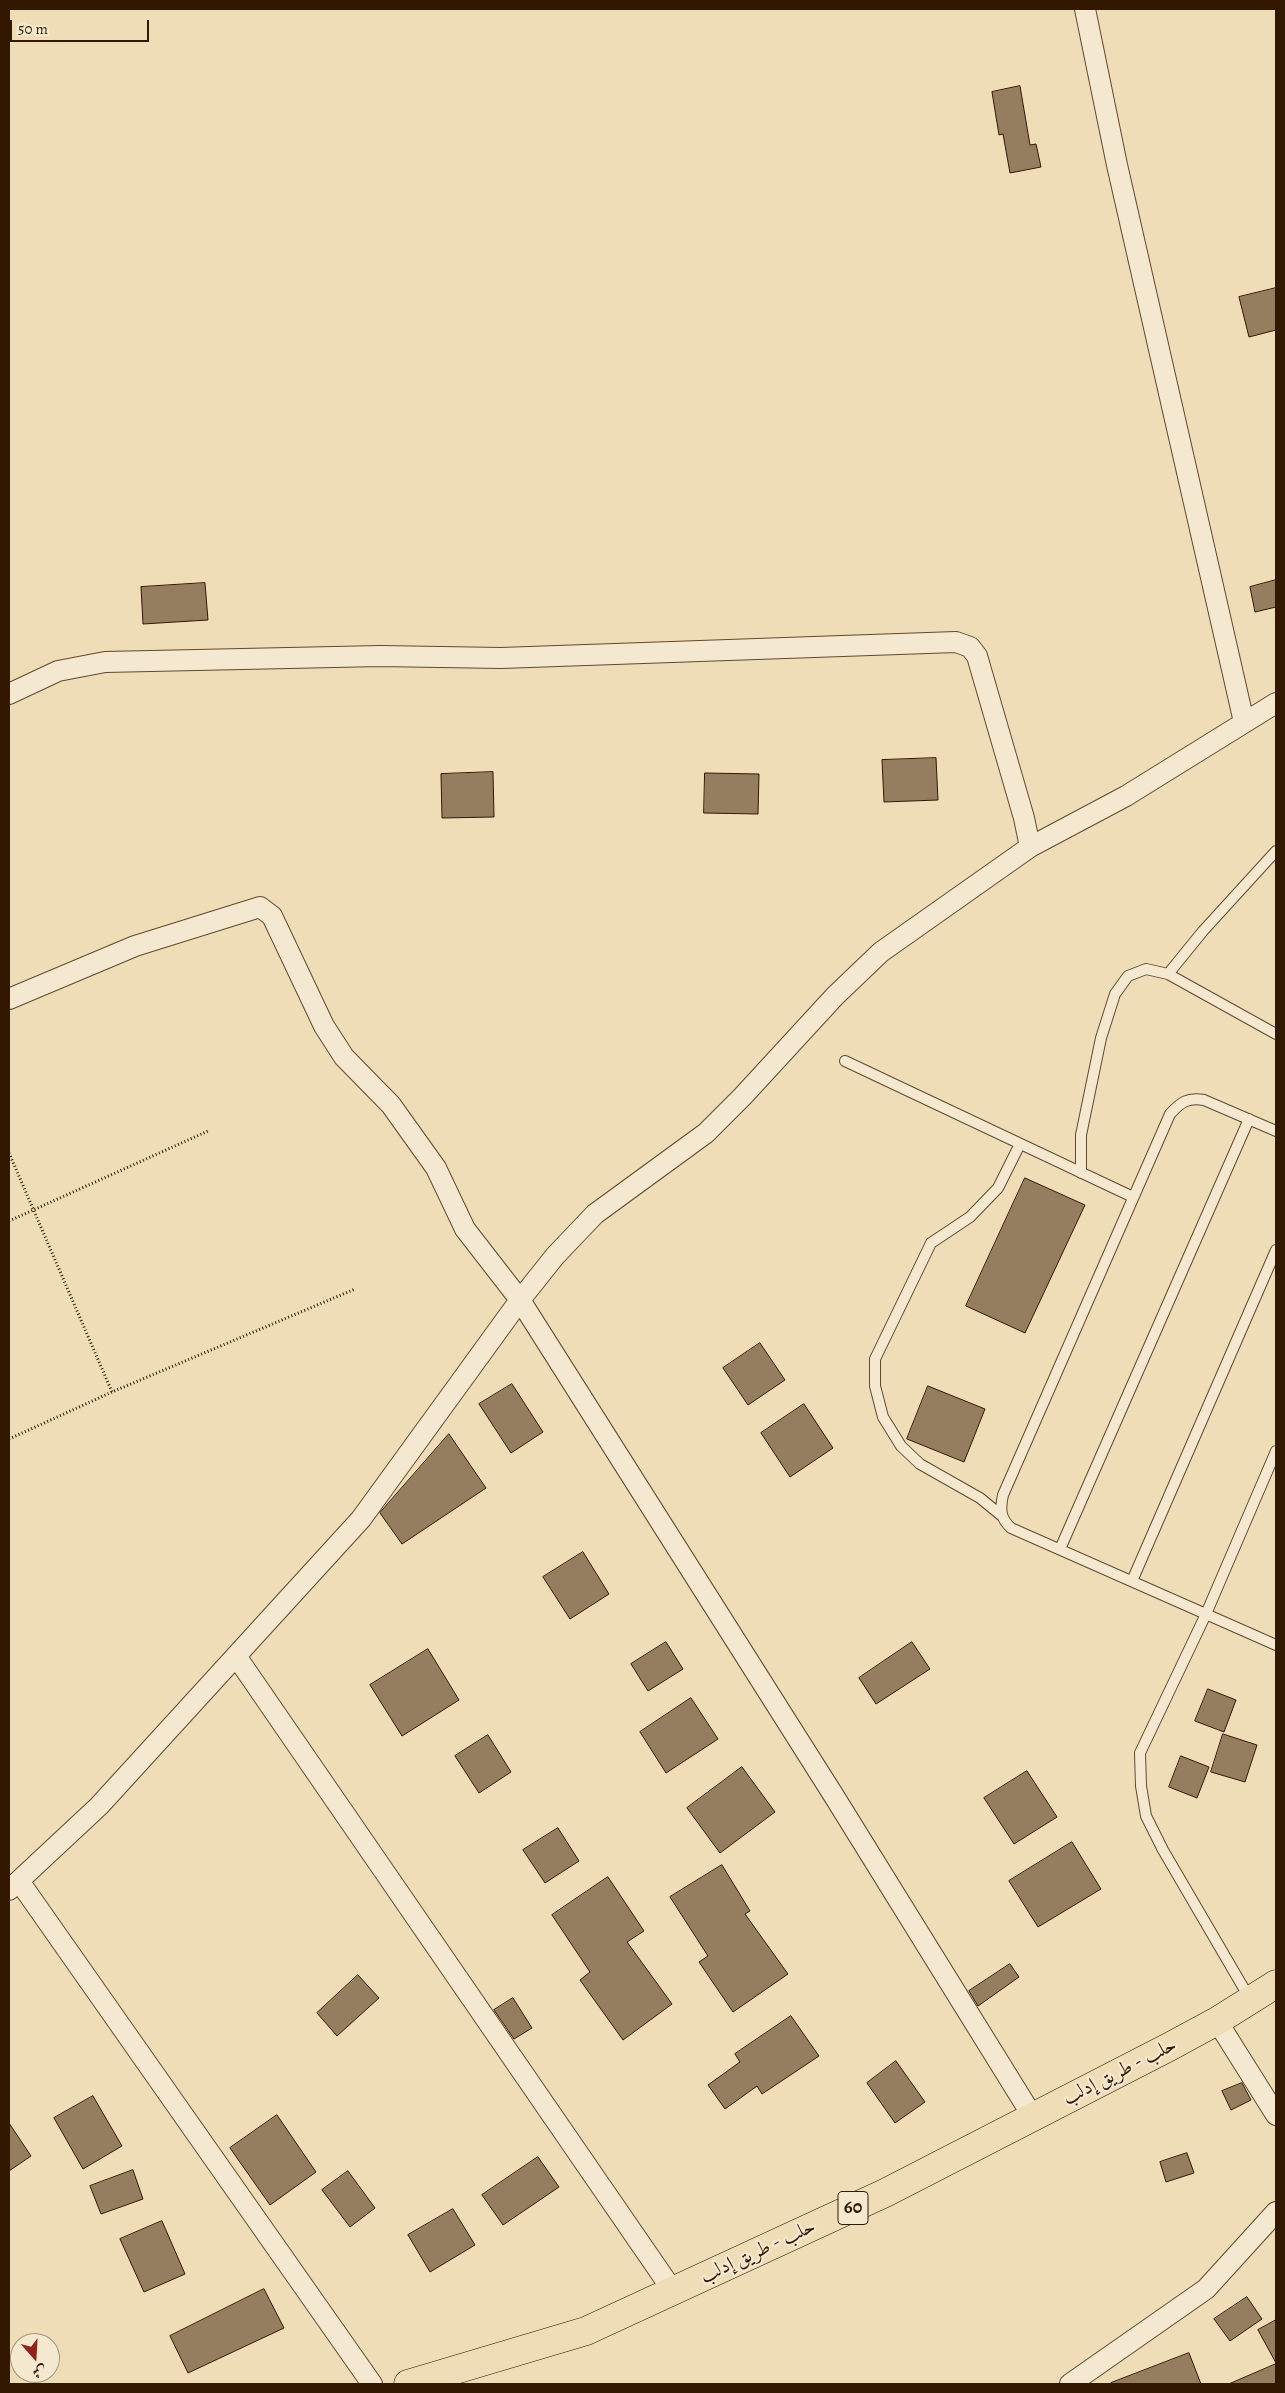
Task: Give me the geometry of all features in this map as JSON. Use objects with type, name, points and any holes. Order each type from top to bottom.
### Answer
[{"type":"highway","name":"حلب - طريق إدلب","points":[[408,2384],[586,2331],[673,2291],[885,2193],[1218,2021],[1276,1984]]},
{"type":"street","points":[[1085,9],[1117,165],[1244,722]]},
{"type":"street","points":[[9,694],[58,671],[104,662],[380,656],[501,658],[956,642],[970,647],[977,656],[1024,818],[1030,847]]},
{"type":"street","points":[[372,2384],[14,1885],[99,1806],[361,1520],[520,1300],[555,1256],[596,1214],[706,1133],[743,1096],[835,996],[881,952],[1030,847],[1126,796],[1276,703]]},
{"type":"street","points":[[9,998],[135,946],[260,907],[272,916],[324,1026],[344,1057],[391,1105],[436,1168],[466,1229],[520,1300],[834,1796],[1033,2117]]},
{"type":"street","points":[[236,1656],[673,2291]]},
{"type":"street","points":[[1218,2021],[1276,2115]]},
{"type":"street","points":[[1070,2384],[1206,2289],[1276,2212]]},
{"type":"lane","points":[[1168,974],[1202,931],[1276,851]]},
{"type":"lane","points":[[1081,1173],[1081,1135],[1102,1038],[1115,994],[1128,976],[1146,969],[1168,974],[1276,1034]]},
{"type":"lane","points":[[845,1061],[1133,1197]]},
{"type":"lane","points":[[1002,1516],[1000,1508],[1002,1495],[1170,1114],[1185,1100],[1194,1098],[1204,1100],[1276,1131]]},
{"type":"lane","points":[[1060,1549],[1249,1119]]},
{"type":"lane","points":[[1020,1144],[998,1188],[970,1217],[931,1243],[875,1359],[875,1386],[883,1417],[902,1446],[920,1464],[980,1498],[1002,1516],[1011,1528],[1276,1644]]},
{"type":"lane","points":[[1132,1581],[1276,1250]]},
{"type":"lane","points":[[1250,2000],[1163,1850],[1146,1816],[1141,1786],[1140,1753],[1206,1614],[1276,1451]]},
{"type":"path","points":[[9,1222],[208,1131]]},
{"type":"path","points":[[9,1153],[112,1392]]},
{"type":"path","points":[[9,1439],[112,1392],[355,1288]]},
{"type":"building","points":[[1020,86],[1030,145],[1036,144],[1041,167],[1010,173],[1003,134],[999,135],[992,92]]},
{"type":"building","points":[[1276,288],[1276,330],[1249,337],[1239,297]]},
{"type":"building","points":[[1276,580],[1276,607],[1255,612],[1250,587]]},
{"type":"building","points":[[205,583],[208,620],[143,624],[141,587]]},
{"type":"building","points":[[936,758],[938,800],[884,802],[882,760]]},
{"type":"building","points":[[493,772],[494,817],[442,818],[441,774]]},
{"type":"building","points":[[705,773],[759,774],[758,814],[704,813]]},
{"type":"building","points":[[1025,1178],[1085,1205],[1025,1333],[966,1306]]},
{"type":"building","points":[[760,1343],[785,1380],[748,1405],[723,1368]]},
{"type":"building","points":[[512,1384],[543,1432],[511,1453],[479,1404]]},
{"type":"building","points":[[928,1386],[985,1409],[964,1462],[907,1439]]},
{"type":"building","points":[[804,1404],[833,1448],[790,1477],[761,1433]]},
{"type":"building","points":[[449,1434],[486,1488],[402,1544],[380,1513]]},
{"type":"building","points":[[583,1552],[609,1594],[570,1619],[543,1577]]},
{"type":"building","points":[[666,1642],[683,1669],[648,1691],[631,1664]]},
{"type":"building","points":[[912,1642],[930,1669],[876,1704],[859,1678]]},
{"type":"building","points":[[428,1649],[459,1700],[402,1736],[370,1685]]},
{"type":"building","points":[[1208,1689],[1236,1700],[1224,1732],[1195,1721]]},
{"type":"building","points":[[691,1698],[718,1739],[666,1773],[640,1732]]},
{"type":"building","points":[[1223,1734],[1257,1745],[1245,1782],[1211,1772]]},
{"type":"building","points":[[488,1735],[511,1772],[479,1793],[455,1756]]},
{"type":"building","points":[[1181,1756],[1209,1767],[1197,1798],[1169,1787]]},
{"type":"building","points":[[742,1767],[775,1812],[720,1853],[687,1808]]},
{"type":"building","points":[[1027,1771],[1057,1817],[1014,1844],[984,1798]]},
{"type":"building","points":[[558,1828],[579,1861],[545,1883],[523,1850]]},
{"type":"building","points":[[1072,1842],[1101,1889],[1038,1927],[1009,1881]]},
{"type":"building","points":[[722,1865],[750,1911],[745,1914],[788,1974],[733,2012],[699,1962],[708,1956],[670,1897]]},
{"type":"building","points":[[608,1877],[644,1931],[627,1942],[672,2004],[623,2040],[580,1980],[590,1972],[552,1915]]},
{"type":"building","points":[[1010,1964],[1019,1977],[978,2006],[969,1991]]},
{"type":"building","points":[[358,1975],[379,1998],[337,2036],[317,2013]]},
{"type":"building","points":[[513,1998],[532,2028],[514,2039],[494,2010]]},
{"type":"building","points":[[791,2016],[819,2056],[762,2094],[757,2086],[725,2109],[708,2085],[740,2062],[735,2054]]},
{"type":"building","points":[[896,2061],[925,2102],[895,2123],[867,2083]]},
{"type":"building","points":[[1242,2083],[1251,2100],[1231,2110],[1222,2091]]},
{"type":"building","points":[[93,2096],[122,2146],[83,2169],[54,2118]]},
{"type":"building","points":[[277,2115],[316,2172],[270,2205],[230,2148]]},
{"type":"building","points":[[9,2123],[31,2156],[9,2171]]},
{"type":"building","points":[[1187,2153],[1194,2173],[1166,2182],[1160,2162]]},
{"type":"building","points":[[538,2157],[559,2187],[503,2225],[482,2195]]},
{"type":"building","points":[[133,2170],[143,2199],[101,2214],[90,2186]]},
{"type":"building","points":[[348,2171],[375,2208],[350,2227],[322,2190]]},
{"type":"building","points":[[453,2209],[475,2245],[430,2272],[408,2235]]},
{"type":"building","points":[[162,2221],[185,2274],[144,2292],[120,2239]]},
{"type":"building","points":[[264,2289],[284,2328],[188,2373],[170,2336]]},
{"type":"building","points":[[1247,2297],[1262,2319],[1230,2341],[1214,2319]]},
{"type":"building","points":[[1276,2320],[1276,2363],[1258,2330]]},
{"type":"building","points":[[1189,2353],[1201,2384],[1111,2384],[1111,2383]]},
{"type":"building","points":[[1276,2364],[1276,2384],[1229,2384]]}]
